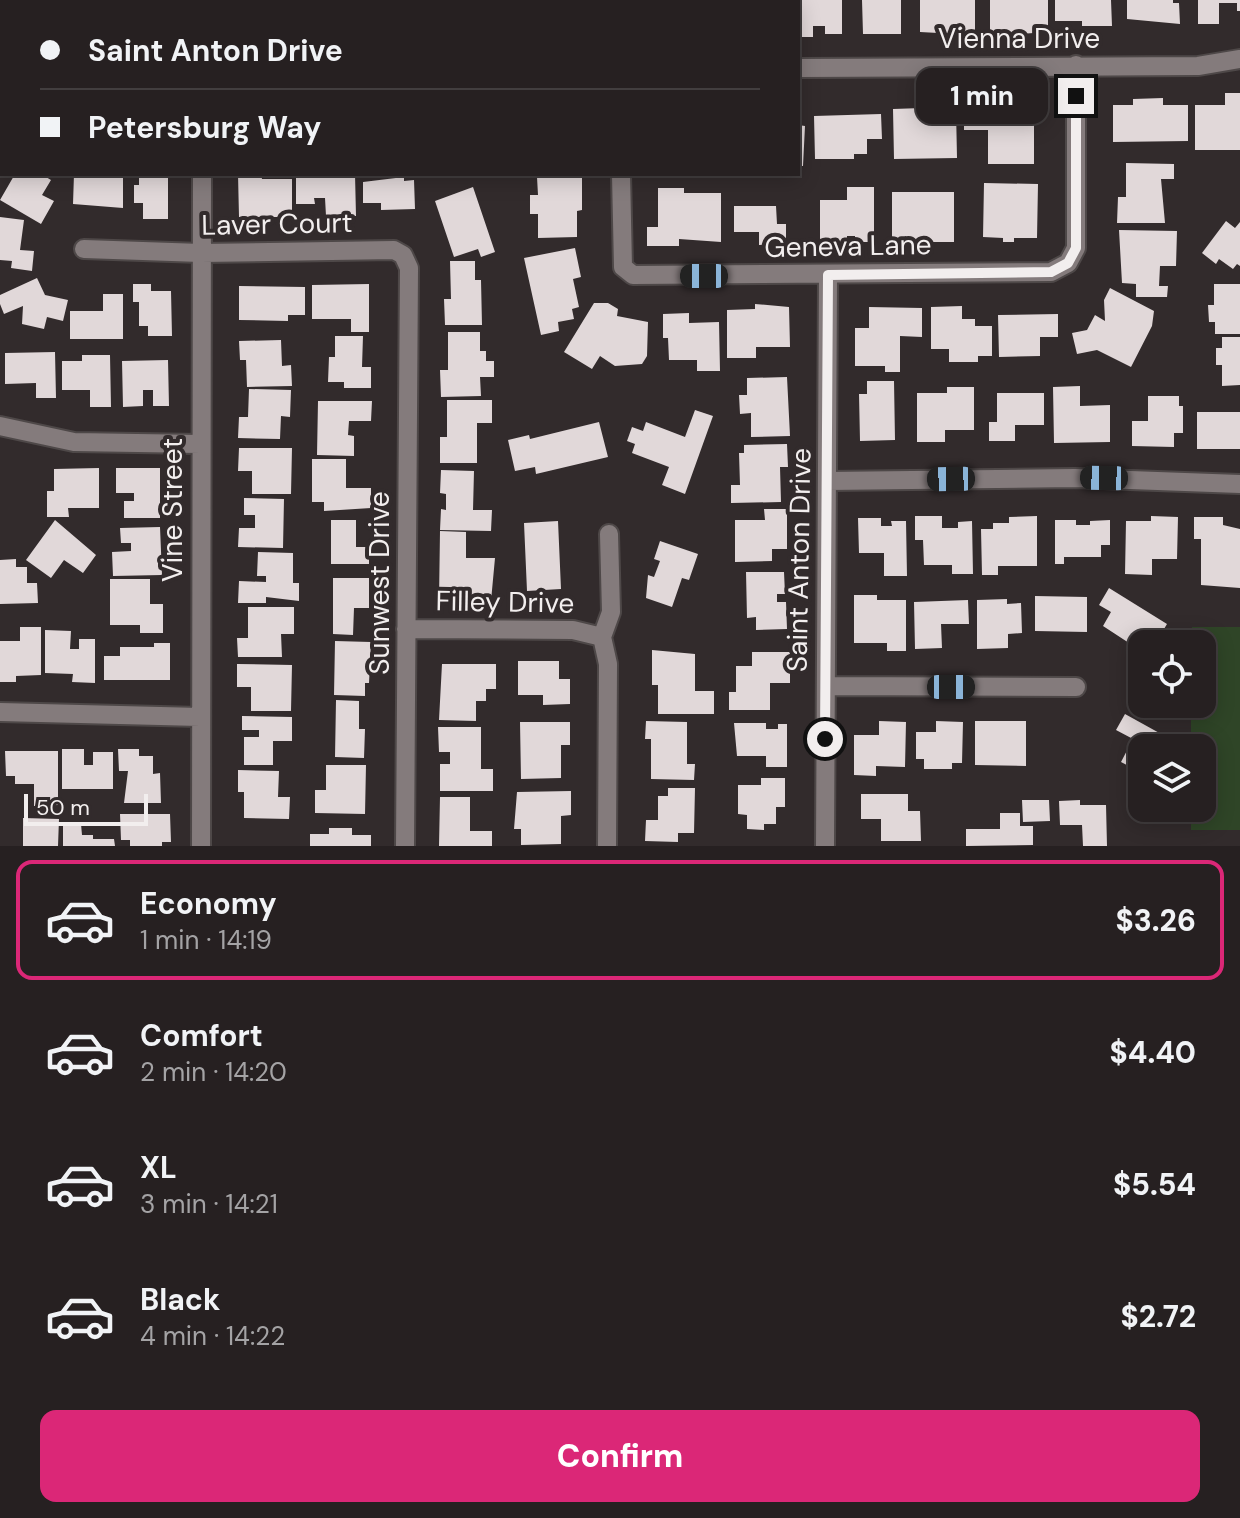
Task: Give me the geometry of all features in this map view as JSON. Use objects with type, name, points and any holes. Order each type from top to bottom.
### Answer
[{"type":"street","name":"Vienna Drive","points":[[800,68],[1198,66],[1240,59]]},
{"type":"street","name":"Geneva Lane","points":[[621,176],[620,251],[627,272],[643,276],[1051,272],[1068,263],[1076,248],[1076,65]]},
{"type":"street","name":"Vine Street","points":[[201,846],[202,176]]},
{"type":"street","name":"Laver Court","points":[[84,249],[201,253],[394,250],[403,255],[409,268],[408,320]]},
{"type":"street","name":"Saint Anton Drive","points":[[825,846],[828,275]]},
{"type":"street","name":"Sunwest Drive","points":[[405,846],[408,320]]},
{"type":"street","points":[[0,440],[0,426],[74,442],[200,444]]},
{"type":"street","points":[[828,481],[1075,478],[1240,484]]},
{"type":"street","points":[[607,846],[608,664],[602,637],[611,612],[609,534]]},
{"type":"street","name":"Filley Drive","points":[[406,629],[573,630],[602,637]]},
{"type":"street","points":[[826,686],[1076,687]]},
{"type":"street","points":[[0,712],[200,717]]},
{"type":"green space","points":[[1192,627],[1240,627],[1240,830],[1191,830],[1191,822],[1216,822],[1216,734],[1191,734],[1191,718],[1216,718],[1216,630],[1192,630]]},
{"type":"building","points":[[800,0],[842,0],[842,34],[825,34],[825,26],[813,26],[813,37],[800,37]]},
{"type":"building","points":[[862,0],[901,0],[901,34],[863,34]]},
{"type":"building","points":[[920,0],[975,0],[975,35],[920,32]]},
{"type":"building","points":[[990,0],[1048,0],[1048,32],[990,36]]},
{"type":"building","points":[[1055,0],[1111,0],[1112,26],[1082,26],[1082,21],[1055,21]]},
{"type":"building","points":[[1127,0],[1173,0],[1173,3],[1179,3],[1180,24],[1127,19]]},
{"type":"building","points":[[1198,0],[1240,0],[1240,11],[1237,11],[1237,3],[1219,3],[1219,24],[1198,24]]},
{"type":"building","points":[[1225,93],[1240,93],[1240,150],[1195,150],[1195,105],[1225,105]]},
{"type":"building","points":[[1163,98],[1163,105],[1188,105],[1188,141],[1113,142],[1113,105],[1133,105],[1133,99]]},
{"type":"building","points":[[893,109],[956,109],[957,158],[894,159]]},
{"type":"building","points":[[964,109],[1034,109],[1034,164],[988,164],[988,130],[964,130]]},
{"type":"building","points":[[881,114],[882,139],[867,139],[867,154],[854,154],[854,159],[815,159],[814,116]]},
{"type":"building","points":[[800,125],[805,126],[803,166],[800,166]]},
{"type":"building","points":[[1126,163],[1174,164],[1174,179],[1161,179],[1165,223],[1117,223],[1118,197],[1126,197]]},
{"type":"building","points":[[14,176],[44,176],[51,180],[42,195],[54,201],[41,224],[0,200]]},
{"type":"building","points":[[74,176],[123,176],[123,208],[73,204]]},
{"type":"building","points":[[139,176],[168,176],[168,219],[143,219],[143,203],[134,203],[134,185],[139,185]]},
{"type":"building","points":[[238,176],[292,179],[292,217],[239,217]]},
{"type":"building","points":[[355,176],[356,216],[326,216],[325,198],[314,198],[315,204],[296,204],[296,177]]},
{"type":"building","points":[[582,176],[582,210],[577,211],[577,237],[538,238],[538,214],[530,214],[530,195],[538,195],[537,177]]},
{"type":"building","points":[[404,177],[404,181],[414,180],[415,209],[381,210],[381,203],[363,203],[363,182]]},
{"type":"building","points":[[984,183],[1038,184],[1037,238],[1014,238],[1014,242],[1003,242],[1003,238],[983,237]]},
{"type":"building","points":[[473,187],[495,252],[481,257],[478,249],[454,257],[435,201]]},
{"type":"building","points":[[847,187],[874,187],[874,242],[855,242],[855,236],[847,236],[847,244],[820,244],[820,200],[847,200]]},
{"type":"building","points":[[658,188],[684,188],[684,193],[721,193],[721,242],[679,239],[679,246],[647,246],[647,227],[658,227]]},
{"type":"building","points":[[892,192],[954,192],[954,242],[892,242]]},
{"type":"building","points":[[734,206],[776,206],[777,224],[786,224],[786,244],[759,245],[759,232],[734,232]]},
{"type":"building","points":[[0,217],[24,220],[20,250],[34,251],[32,271],[11,268],[12,261],[0,260]]},
{"type":"building","points":[[1226,221],[1235,228],[1240,222],[1240,266],[1237,264],[1233,269],[1219,259],[1216,264],[1202,253]]},
{"type":"building","points":[[1119,230],[1177,231],[1176,266],[1160,266],[1159,286],[1168,286],[1167,297],[1136,297],[1136,284],[1122,283]]},
{"type":"building","points":[[575,248],[581,277],[573,279],[579,307],[572,309],[574,319],[558,322],[559,331],[541,335],[524,258]]},
{"type":"building","points":[[450,261],[475,261],[475,280],[481,280],[482,325],[445,325],[444,299],[451,299]]},
{"type":"building","points":[[37,278],[45,295],[68,300],[63,321],[47,317],[44,329],[22,324],[23,306],[4,314],[0,304],[0,295]]},
{"type":"building","points":[[133,284],[151,284],[151,291],[171,291],[172,336],[148,336],[148,326],[139,326],[139,302],[133,302]]},
{"type":"building","points":[[369,284],[369,332],[351,332],[351,319],[312,319],[312,285]]},
{"type":"building","points":[[1214,284],[1240,284],[1240,334],[1215,334],[1215,322],[1209,322],[1208,305],[1214,305]]},
{"type":"building","points":[[239,286],[305,287],[305,315],[288,315],[288,321],[239,320]]},
{"type":"building","points":[[1110,288],[1154,311],[1152,326],[1131,367],[1097,350],[1077,354],[1072,333],[1087,330],[1095,315],[1105,321],[1104,300]]},
{"type":"building","points":[[103,294],[123,294],[123,339],[70,339],[70,311],[103,311]]},
{"type":"building","points":[[594,303],[608,303],[618,309],[617,316],[648,322],[647,356],[642,364],[615,366],[600,356],[592,369],[564,352]]},
{"type":"building","points":[[755,304],[789,307],[790,347],[756,347],[756,358],[727,358],[727,310],[755,309]]},
{"type":"building","points":[[962,306],[962,319],[975,319],[975,326],[992,326],[992,356],[978,356],[978,362],[949,362],[949,349],[931,349],[931,307]]},
{"type":"building","points":[[869,307],[922,308],[922,337],[900,336],[900,372],[885,372],[885,366],[855,366],[855,328],[869,328]]},
{"type":"building","points":[[689,313],[689,323],[719,322],[720,371],[697,371],[697,360],[669,360],[668,338],[663,338],[663,314]]},
{"type":"building","points":[[1058,314],[1058,337],[1040,337],[1040,356],[999,357],[998,315]]},
{"type":"building","points":[[448,332],[480,332],[480,351],[486,351],[486,361],[494,361],[494,377],[480,377],[481,396],[441,397],[440,370],[448,370]]},
{"type":"building","points":[[335,336],[363,336],[362,367],[371,367],[371,388],[344,388],[344,382],[328,382],[329,357],[335,357]]},
{"type":"building","points":[[1222,337],[1240,337],[1240,385],[1222,386],[1222,365],[1216,365],[1216,348],[1222,348]]},
{"type":"building","points":[[281,340],[282,366],[291,365],[292,386],[247,387],[246,360],[240,360],[239,341]]},
{"type":"building","points":[[55,352],[56,398],[36,398],[36,383],[5,384],[5,353]]},
{"type":"building","points":[[82,355],[110,355],[111,407],[90,407],[90,390],[62,390],[62,361],[82,361]]},
{"type":"building","points":[[168,360],[169,406],[153,406],[153,390],[143,390],[143,406],[123,407],[122,361]]},
{"type":"building","points":[[787,377],[790,436],[751,437],[751,413],[740,414],[739,395],[747,395],[747,378]]},
{"type":"building","points":[[867,381],[894,381],[895,440],[860,441],[859,394],[867,394]]},
{"type":"building","points":[[1080,386],[1080,406],[1110,405],[1110,442],[1054,443],[1053,387]]},
{"type":"building","points":[[947,387],[974,387],[974,430],[945,430],[945,442],[917,442],[917,393],[947,393]]},
{"type":"building","points":[[249,389],[291,390],[290,417],[281,416],[280,439],[238,438],[239,417],[248,417]]},
{"type":"building","points":[[997,393],[1044,393],[1044,425],[1015,425],[1015,441],[989,441],[989,422],[997,422]]},
{"type":"building","points":[[1148,396],[1179,396],[1179,406],[1183,406],[1183,433],[1174,433],[1174,447],[1132,446],[1132,421],[1148,421]]},
{"type":"building","points":[[447,400],[492,400],[492,423],[477,423],[477,463],[440,463],[440,437],[447,437]]},
{"type":"building","points":[[318,401],[372,401],[371,421],[349,421],[348,435],[354,436],[354,456],[317,455]]},
{"type":"building","points":[[695,410],[713,416],[685,494],[662,485],[669,467],[632,453],[635,444],[627,441],[632,427],[643,431],[646,422],[685,437]]},
{"type":"building","points":[[1197,412],[1240,412],[1240,449],[1197,449]]},
{"type":"building","points":[[599,422],[608,457],[536,474],[535,467],[515,471],[508,440],[529,435],[530,439]]},
{"type":"building","points":[[787,444],[788,467],[780,467],[781,502],[731,503],[731,485],[740,485],[739,453],[744,453],[744,445]]},
{"type":"building","points":[[239,448],[292,448],[291,494],[252,494],[252,471],[238,471]]},
{"type":"building","points":[[312,459],[346,459],[346,488],[371,488],[371,508],[324,511],[324,502],[312,502]]},
{"type":"building","points":[[99,468],[99,508],[68,508],[69,517],[47,517],[47,491],[54,491],[54,469]]},
{"type":"building","points":[[116,468],[160,468],[160,518],[124,518],[124,501],[134,501],[134,493],[116,493]]},
{"type":"building","points":[[441,470],[474,471],[473,510],[492,510],[491,531],[440,530],[441,509],[446,510],[446,494],[440,493]]},
{"type":"building","points":[[244,498],[284,499],[283,548],[238,547],[239,528],[255,528],[255,515],[244,515]]},
{"type":"building","points":[[764,509],[787,509],[787,549],[772,549],[772,561],[735,562],[735,520],[765,520]]},
{"type":"building","points":[[915,516],[942,516],[942,528],[958,528],[958,522],[972,521],[973,574],[952,574],[952,565],[924,565],[923,540],[915,540]]},
{"type":"building","points":[[1037,516],[1037,566],[998,566],[998,575],[982,575],[981,529],[993,529],[993,523],[1009,523],[1009,517]]},
{"type":"building","points":[[1151,516],[1178,517],[1177,559],[1152,559],[1152,575],[1125,574],[1126,521],[1151,521]]},
{"type":"building","points":[[1194,517],[1223,517],[1223,525],[1240,529],[1240,588],[1201,585],[1201,539],[1194,539]]},
{"type":"building","points":[[858,518],[881,518],[881,526],[892,526],[891,521],[906,521],[907,576],[884,576],[884,553],[859,553]]},
{"type":"building","points":[[55,520],[96,555],[83,573],[64,560],[51,578],[26,560]]},
{"type":"building","points":[[331,520],[356,520],[356,547],[369,547],[369,564],[331,564]]},
{"type":"building","points":[[1055,520],[1076,520],[1076,525],[1090,525],[1090,521],[1110,520],[1110,545],[1101,545],[1101,557],[1064,557],[1064,564],[1055,564]]},
{"type":"building","points":[[558,521],[561,589],[527,591],[524,523]]},
{"type":"building","points":[[160,527],[162,575],[113,576],[112,552],[131,551],[131,543],[121,543],[120,528]]},
{"type":"building","points":[[440,531],[466,532],[466,558],[495,558],[491,601],[439,600]]},
{"type":"building","points":[[660,541],[698,554],[689,580],[682,578],[672,607],[646,598],[648,575],[654,577],[660,561],[654,559]]},
{"type":"building","points":[[258,552],[293,553],[293,583],[299,583],[299,601],[266,597],[266,603],[238,603],[239,581],[266,582],[266,576],[257,576]]},
{"type":"building","points":[[16,559],[16,567],[27,567],[27,583],[37,583],[38,603],[0,604],[0,560]]},
{"type":"building","points":[[746,572],[784,572],[785,594],[777,594],[777,602],[786,602],[787,629],[756,630],[756,617],[747,618]]},
{"type":"building","points":[[333,578],[369,578],[369,608],[354,608],[353,635],[333,634]]},
{"type":"building","points":[[110,579],[150,579],[150,604],[163,604],[163,633],[140,633],[140,625],[110,625]]},
{"type":"building","points":[[1109,588],[1167,624],[1163,630],[1128,630],[1128,642],[1103,626],[1111,612],[1099,605]]},
{"type":"building","points":[[854,595],[877,595],[877,600],[906,600],[906,651],[887,651],[887,643],[854,643]]},
{"type":"building","points":[[1035,596],[1087,597],[1087,632],[1035,631]]},
{"type":"building","points":[[1007,599],[1007,604],[1021,603],[1022,633],[1008,634],[1008,648],[977,649],[977,600]]},
{"type":"building","points":[[968,600],[969,624],[941,624],[942,648],[915,649],[914,602]]},
{"type":"building","points":[[248,607],[294,607],[294,634],[281,634],[282,657],[238,657],[237,638],[248,638]]},
{"type":"building","points":[[20,627],[41,627],[41,675],[16,676],[16,682],[0,682],[0,641],[20,641]]},
{"type":"building","points":[[45,630],[71,631],[70,649],[79,649],[79,639],[95,639],[95,683],[72,682],[73,674],[45,673]]},
{"type":"building","points":[[335,641],[371,642],[369,683],[365,683],[365,696],[334,695]]},
{"type":"building","points":[[154,643],[170,643],[170,680],[104,680],[104,656],[120,656],[120,647],[154,647]]},
{"type":"building","points":[[652,650],[695,654],[695,691],[714,691],[714,714],[658,714],[658,685],[652,685]]},
{"type":"building","points":[[752,652],[790,652],[790,683],[770,683],[770,710],[729,710],[729,692],[736,692],[736,666],[752,666]]},
{"type":"building","points":[[518,661],[559,661],[559,679],[570,679],[570,704],[543,705],[543,695],[518,695]]},
{"type":"building","points":[[237,664],[292,665],[291,711],[251,711],[251,687],[237,687]]},
{"type":"building","points":[[442,664],[496,664],[496,689],[486,689],[486,701],[476,701],[476,721],[439,720]]},
{"type":"building","points":[[336,700],[359,701],[359,729],[365,729],[364,758],[335,757]]},
{"type":"building","points":[[1125,714],[1161,734],[1128,736],[1116,730]]},
{"type":"building","points":[[242,716],[292,717],[292,741],[273,741],[273,765],[244,765],[244,737],[259,737],[259,730],[242,730]]},
{"type":"building","points":[[646,721],[687,722],[687,764],[695,764],[694,780],[651,779],[651,739],[645,739]]},
{"type":"building","points":[[879,721],[906,722],[905,767],[876,766],[876,776],[854,775],[854,735],[879,735]]},
{"type":"building","points":[[936,721],[963,722],[962,763],[952,763],[952,769],[924,769],[924,759],[916,759],[916,732],[936,732]]},
{"type":"building","points":[[975,721],[1026,721],[1026,766],[975,765]]},
{"type":"building","points":[[520,722],[570,722],[570,745],[561,745],[561,778],[521,779]]},
{"type":"building","points":[[734,723],[766,723],[766,729],[778,729],[778,724],[787,724],[787,767],[766,767],[766,756],[737,756]]},
{"type":"building","points":[[438,727],[481,727],[481,769],[493,769],[493,791],[440,791],[440,764],[450,764],[450,752],[439,752]]},
{"type":"building","points":[[62,749],[84,749],[84,765],[93,765],[93,752],[113,752],[113,789],[62,789]]},
{"type":"building","points":[[118,749],[139,749],[139,756],[153,756],[153,774],[160,773],[161,803],[124,803],[128,771],[119,771]]},
{"type":"building","points":[[1128,749],[1128,766],[1121,762]]},
{"type":"building","points":[[5,751],[58,751],[58,805],[34,806],[34,784],[15,784],[15,776],[6,776]]},
{"type":"building","points":[[326,765],[366,765],[365,814],[315,813],[315,790],[326,790]]},
{"type":"building","points":[[238,770],[279,771],[278,797],[290,797],[289,819],[244,818],[244,792],[238,792]]},
{"type":"building","points":[[761,778],[785,778],[785,807],[776,807],[776,824],[764,824],[764,830],[747,829],[747,815],[738,814],[738,785],[761,785]]},
{"type":"building","points":[[668,788],[695,788],[694,833],[678,833],[678,842],[645,841],[646,820],[658,820],[658,796],[668,796]]},
{"type":"building","points":[[571,791],[571,815],[561,816],[561,844],[521,845],[521,829],[514,829],[517,792]]},
{"type":"building","points":[[861,794],[908,794],[908,811],[920,811],[921,841],[881,841],[881,819],[861,819]]},
{"type":"building","points":[[440,797],[470,797],[470,831],[492,831],[492,846],[439,846]]},
{"type":"building","points":[[1022,800],[1049,800],[1050,821],[1023,822]]},
{"type":"building","points":[[1080,800],[1080,805],[1106,805],[1107,846],[1083,846],[1082,825],[1060,825],[1059,801]]},
{"type":"building","points":[[1000,813],[1020,813],[1020,826],[1033,826],[1033,845],[966,846],[966,829],[1000,829]]},
{"type":"building","points":[[120,814],[170,814],[171,842],[162,842],[162,846],[130,846],[130,840],[121,840]]},
{"type":"building","points":[[23,818],[59,819],[58,846],[23,846]]},
{"type":"building","points":[[63,824],[81,824],[82,835],[93,835],[93,839],[114,839],[115,846],[63,846]]},
{"type":"building","points":[[329,828],[352,828],[352,835],[371,835],[371,846],[310,846],[310,834],[329,834]]},
{"type":"route","points":[[825,739],[828,275],[1051,272],[1068,263],[1076,248],[1076,96]]}]
